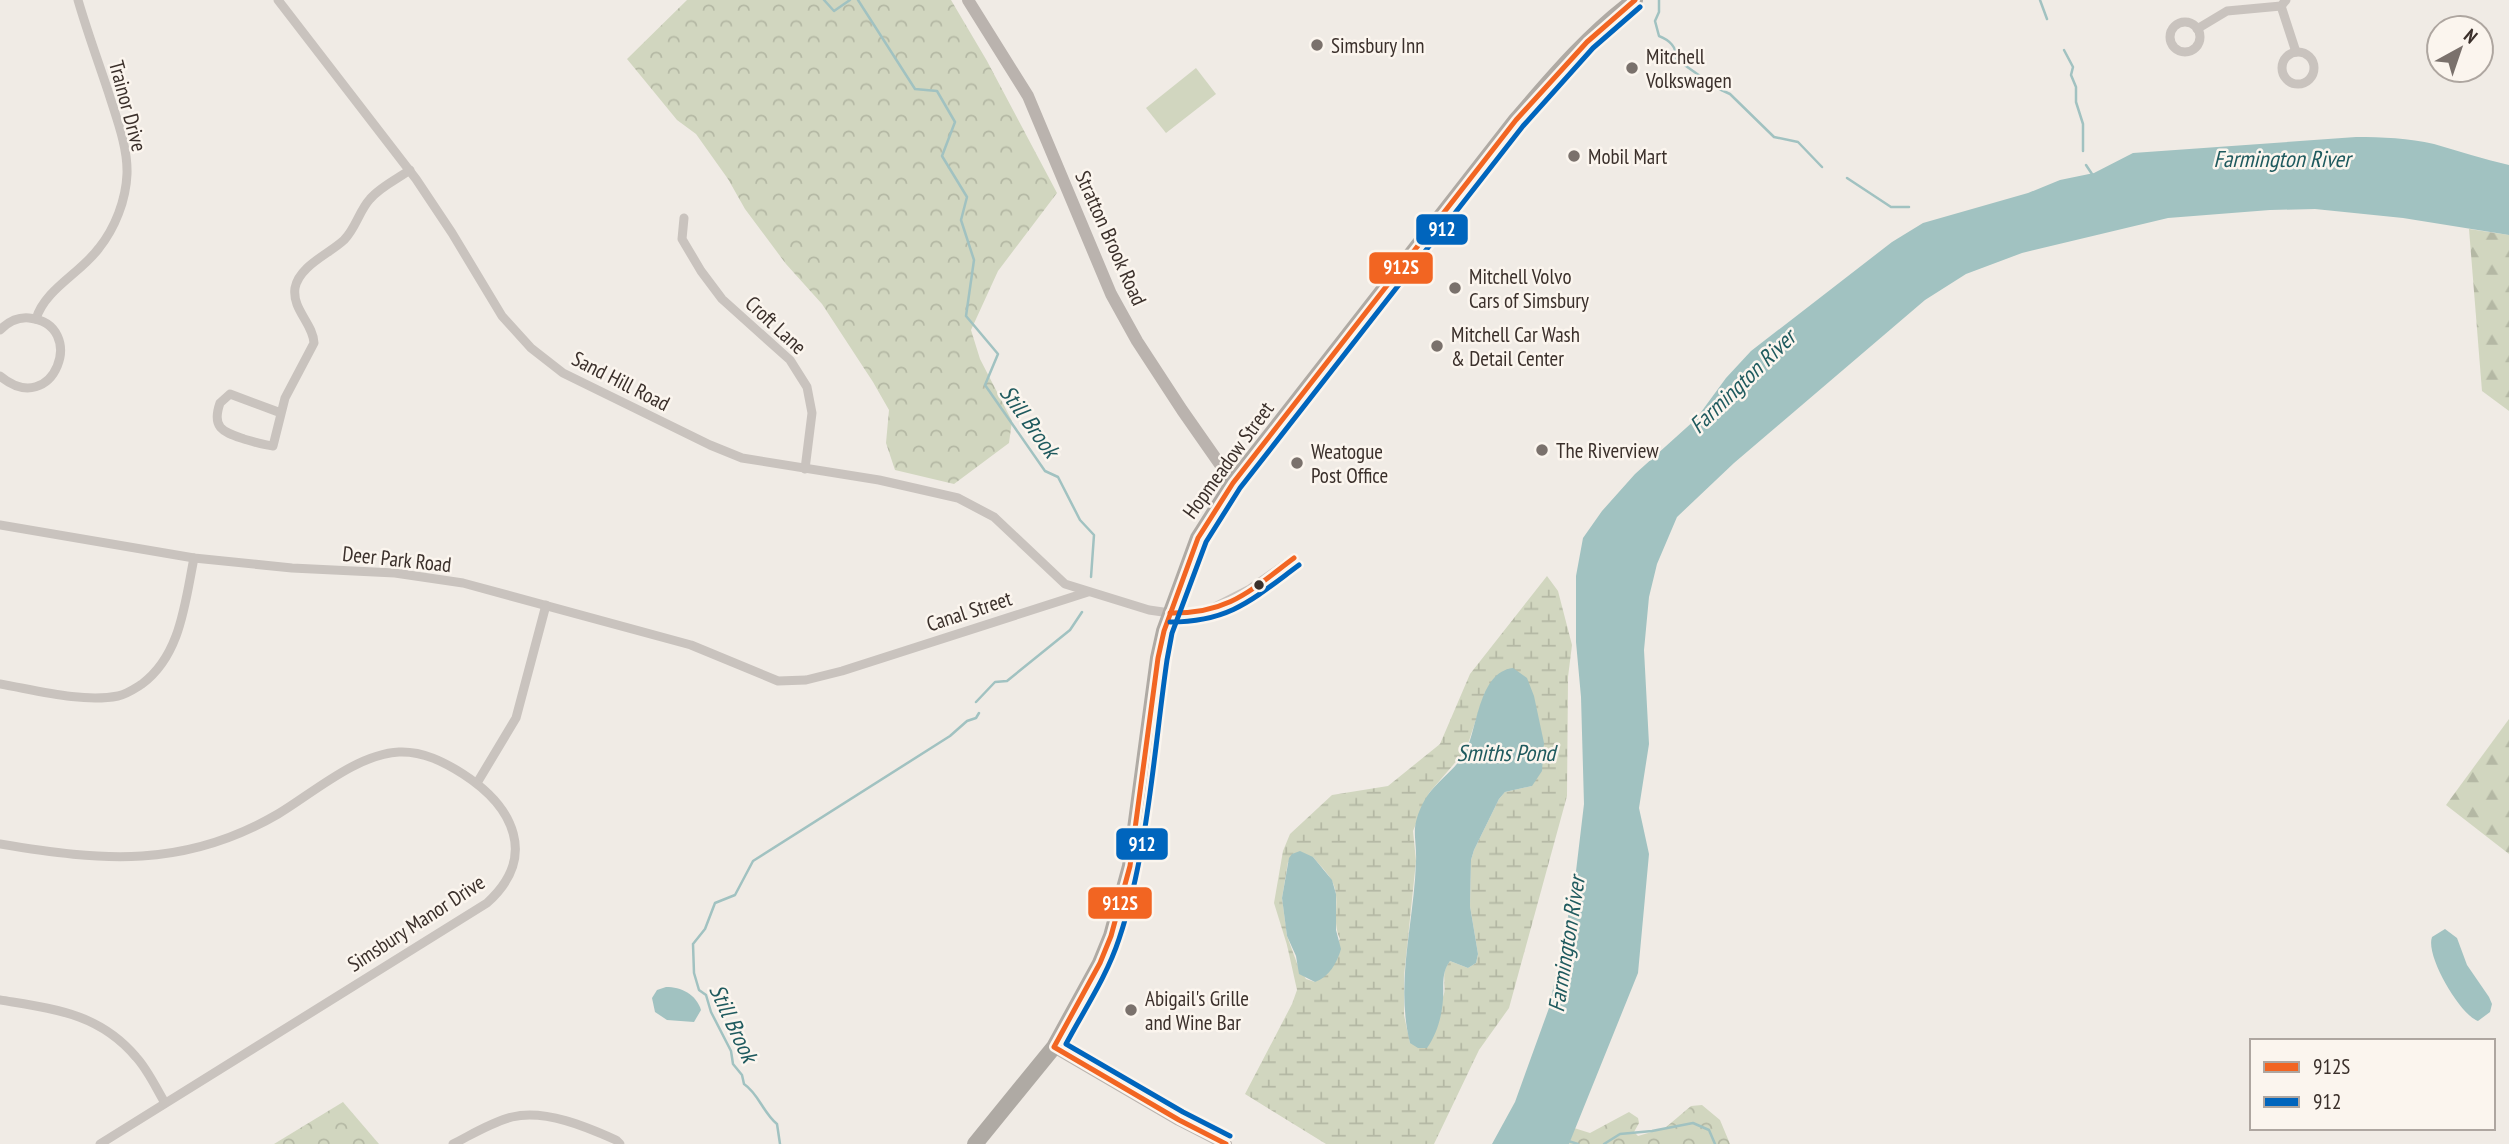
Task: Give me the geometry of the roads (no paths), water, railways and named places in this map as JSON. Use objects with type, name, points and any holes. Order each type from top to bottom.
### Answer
[{"type":"highway","name":"Hopmeadow Street","points":[[975,1144],[1054,1047],[1100,963],[1130,866],[1158,658],[1170,613],[1198,538],[1233,483],[1516,120],[1565,63],[1610,18],[1635,0]]},
{"type":"street","name":"Trainor Drive","points":[[36,319],[45,301],[101,247],[113,227],[126,189],[126,161],[117,118],[78,0]]},
{"type":"street","name":"Sand Hill Road","points":[[278,0],[410,170],[502,316],[531,348],[563,373],[699,440],[742,458],[878,480],[958,498],[994,517],[1065,584],[1088,592]]},
{"type":"street","name":"Stratton Brook Road","points":[[968,0],[1028,96],[1111,294],[1174,399],[1233,483]]},
{"type":"street","points":[[2197,29],[2227,11],[2284,3],[2296,52]]},
{"type":"street","points":[[281,413],[230,394],[220,403],[218,422],[221,430],[228,435],[273,446],[292,382],[312,351],[314,343],[309,326],[297,306],[295,290],[298,279],[307,268],[337,246],[354,229],[370,199],[410,170]]},
{"type":"street","name":"Croft Lane","points":[[684,218],[682,239],[708,281],[741,316],[790,360],[804,380],[812,413],[805,469]]},
{"type":"street","points":[[0,330],[14,320],[36,319],[52,329],[61,346],[55,374],[48,381],[30,388],[8,383],[0,376]]},
{"type":"street","name":"Deer Park Road","points":[[0,525],[194,558],[292,568],[395,573],[463,583],[707,650],[778,681]]},
{"type":"street","points":[[0,684],[98,698],[130,692],[159,669],[167,657],[185,602],[194,558]]},
{"type":"street","points":[[1088,592],[1149,610],[1170,613],[1205,612],[1250,589],[1294,558]]},
{"type":"street","name":"Canal Street","points":[[778,681],[806,680],[842,671],[1088,592]]},
{"type":"street","points":[[477,783],[516,718],[546,605]]},
{"type":"street","name":"Simsbury Manor Drive","points":[[0,844],[105,857],[148,857],[201,847],[275,816],[362,762],[397,752],[413,752],[430,757],[477,783],[503,809],[511,825],[515,839],[513,866],[504,885],[486,903],[100,1144]]},
{"type":"street","points":[[0,1000],[57,1009],[90,1020],[121,1041],[138,1059],[165,1103]]},
{"type":"street","points":[[1054,1047],[1179,1120],[1226,1144]]},
{"type":"street","points":[[453,1144],[512,1116],[534,1116],[574,1122],[620,1144]]},
{"type":"water","name":"Farmington River","points":[[2356,137],[2425,142],[2509,165],[2509,235],[2403,218],[2315,209],[2270,210],[2168,218],[2022,253],[1966,274],[1925,300],[1734,463],[1677,517],[1657,564],[1649,597],[1644,650],[1649,744],[1639,808],[1649,854],[1638,973],[1569,1144],[1492,1144],[1515,1102],[1549,1008],[1574,888],[1584,804],[1581,697],[1576,642],[1576,576],[1583,538],[1602,511],[1635,474],[1696,419],[1726,378],[1751,351],[1892,242],[1923,223],[2028,193],[2060,180],[2094,173],[2133,153]]},
{"type":"water","name":"Smiths Pond","points":[[1513,668],[1527,678],[1534,696],[1544,743],[1542,771],[1532,786],[1505,792],[1474,850],[1471,860],[1470,906],[1478,954],[1476,963],[1468,968],[1450,961],[1444,975],[1442,1005],[1436,1031],[1427,1048],[1418,1048],[1410,1043],[1404,998],[1415,885],[1416,821],[1426,797],[1466,751],[1486,689],[1502,672]]},
{"type":"water","points":[[1300,851],[1313,857],[1332,880],[1336,894],[1336,930],[1341,949],[1332,969],[1315,982],[1299,974],[1296,956],[1287,936],[1282,898],[1289,858]]},
{"type":"water","points":[[2445,929],[2457,938],[2467,965],[2492,1004],[2490,1012],[2478,1021],[2462,1008],[2454,997],[2434,957],[2432,937]]},
{"type":"water","points":[[666,987],[682,990],[696,1000],[701,1010],[694,1022],[667,1020],[655,1012],[652,998],[657,990]]},
{"type":"waterway","name":"Still Brook","points":[[824,0],[834,11],[850,0]]},
{"type":"waterway","name":"Still Brook","points":[[858,0],[915,89],[937,91],[955,122],[942,156],[967,197],[961,220],[974,260],[966,316],[998,354],[985,385],[1045,471],[1058,477],[1080,520],[1094,535],[1091,577]]},
{"type":"waterway","points":[[1659,0],[1659,12],[1655,21],[1659,36],[1672,44],[1676,59],[1730,94],[1774,137],[1798,142],[1822,167]]},
{"type":"waterway","points":[[2040,0],[2047,19]]},
{"type":"waterway","points":[[2064,50],[2073,67],[2071,75],[2083,124],[2083,151]]},
{"type":"waterway","points":[[2086,165],[2092,174]]},
{"type":"waterway","points":[[1847,178],[1891,207],[1909,207]]},
{"type":"waterway","name":"Still Brook","points":[[976,702],[995,682],[1007,681],[1070,630],[1082,612]]},
{"type":"waterway","name":"Still Brook","points":[[780,1144],[777,1124],[744,1084],[742,1075],[733,1064],[731,1051],[711,1012],[706,995],[699,990],[694,973],[693,944],[705,929],[715,903],[735,895],[753,861],[950,736],[979,713]]},
{"type":"waterway","points":[[1604,1144],[1620,1134],[1693,1123],[1709,1130],[1715,1144]]},
{"type":"waterway","points":[[1568,1141],[1578,1144]]},
{"type":"place","name":"Simsbury Inn","points":[[1317,45]]},
{"type":"place","name":"Mitchell Volkswagen","points":[[1632,68]]},
{"type":"place","name":"Mobil Mart","points":[[1574,156]]},
{"type":"place","name":"Mitchell Volvo Cars of Simsbury","points":[[1455,288]]},
{"type":"place","name":"Mitchell Car Wash & Detail Center","points":[[1437,346]]},
{"type":"place","name":"The Riverview","points":[[1542,450]]},
{"type":"place","name":"Weatogue Post Office","points":[[1297,463]]},
{"type":"place","name":"Abigail's Grille and Wine Bar","points":[[1131,1010]]}]
